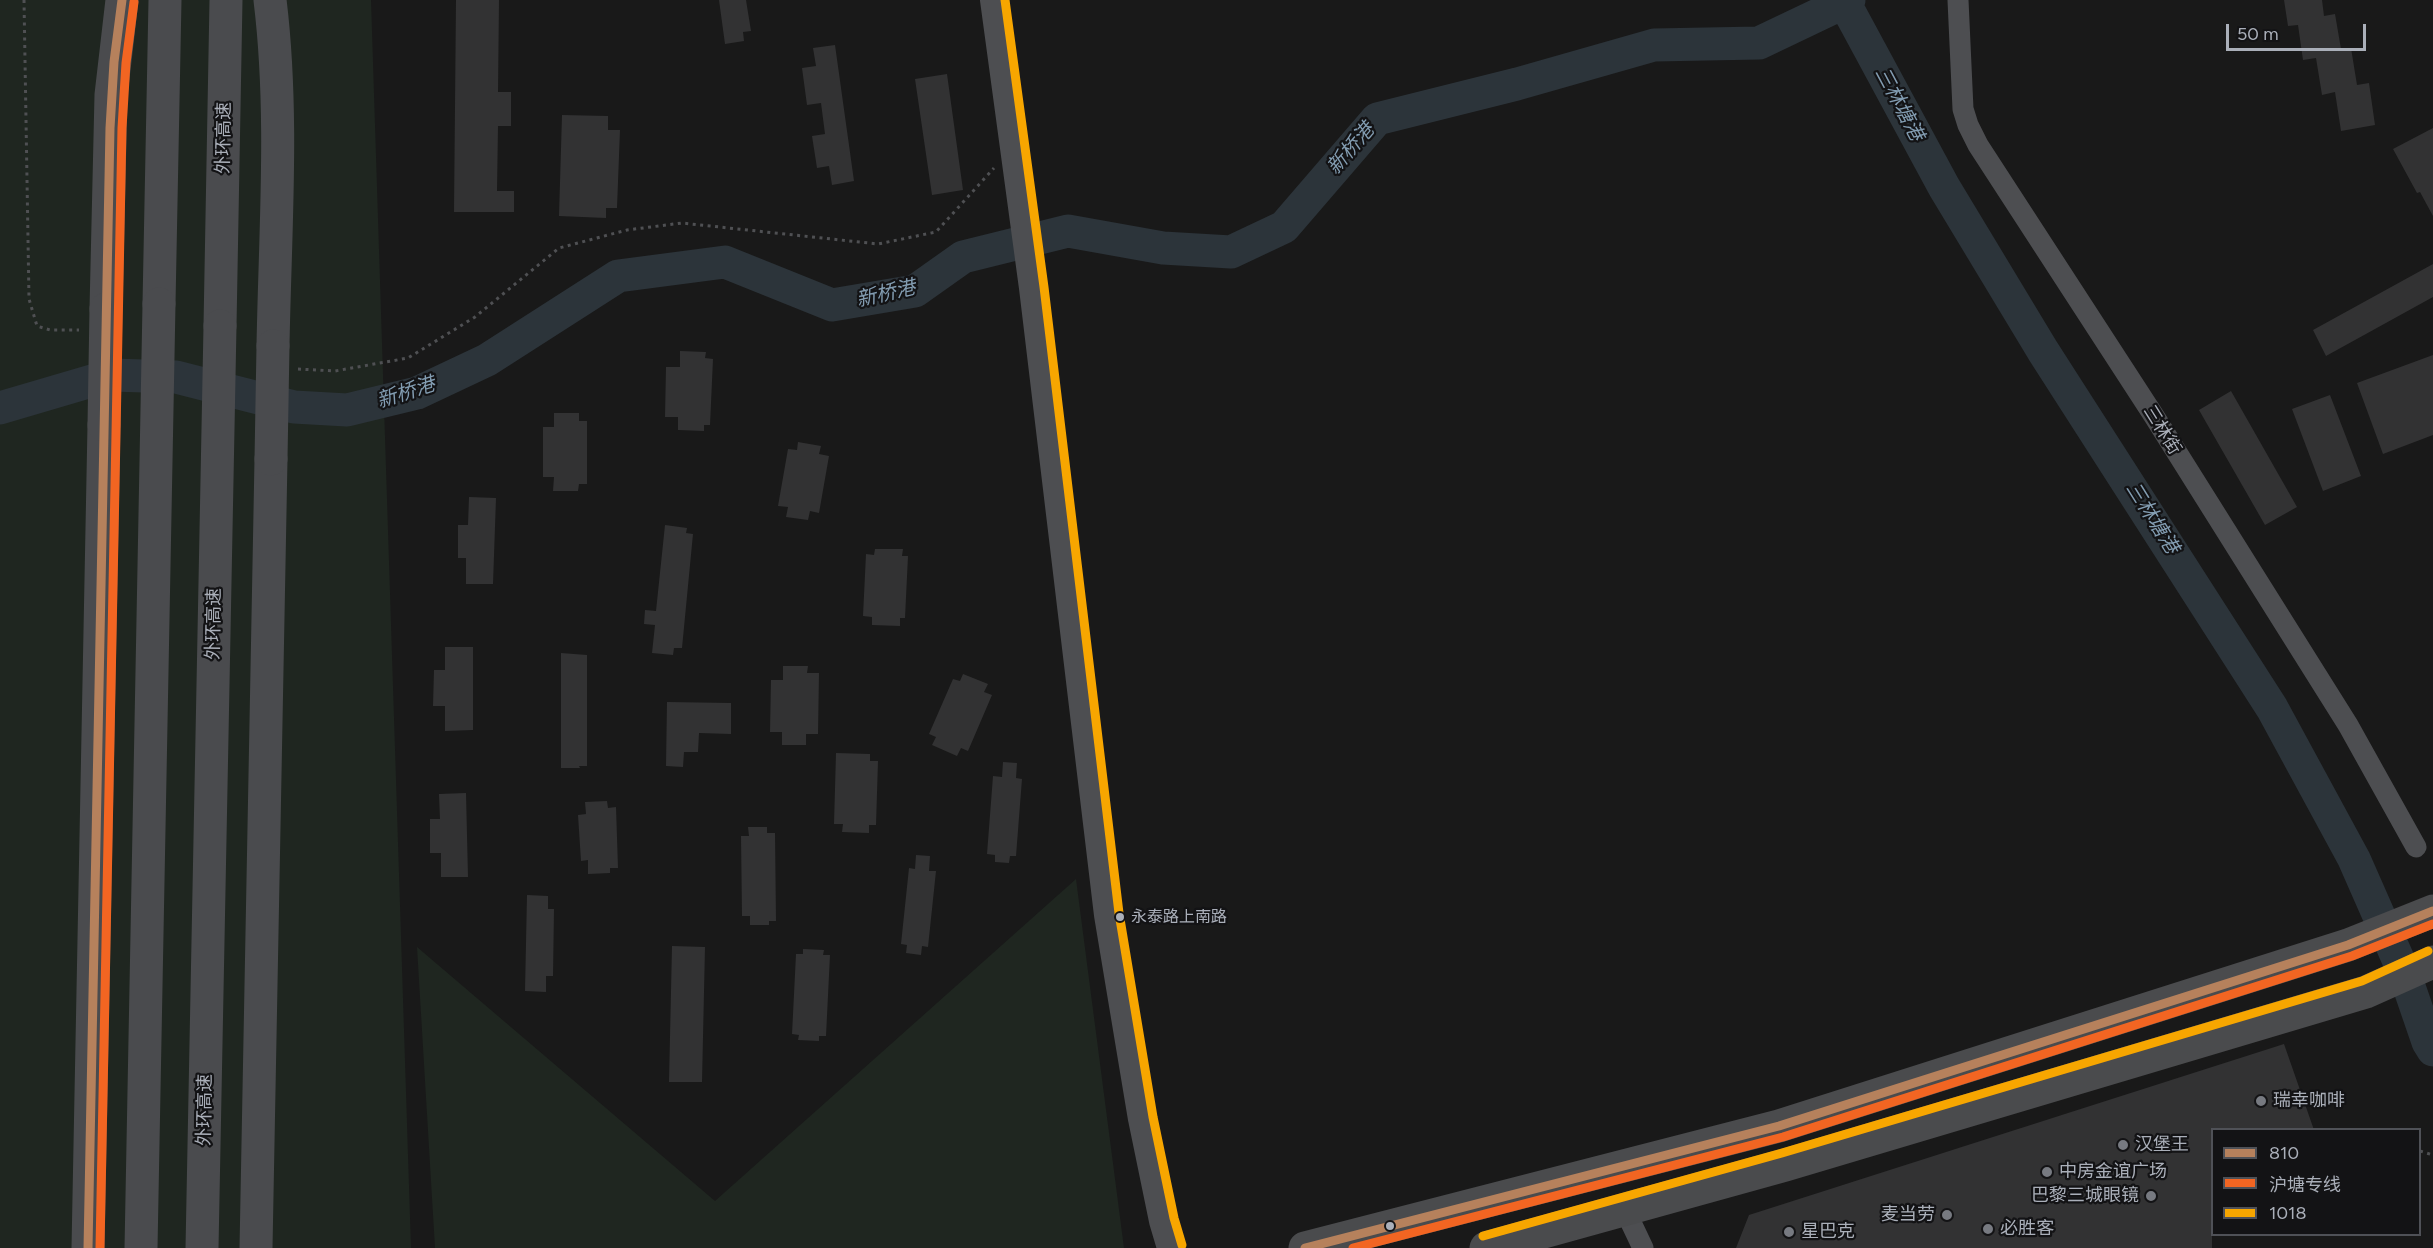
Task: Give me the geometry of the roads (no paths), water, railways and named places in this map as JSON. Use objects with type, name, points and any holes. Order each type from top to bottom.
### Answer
[{"type":"highway","points":[[88,1248],[104,425],[96,319],[114,62],[122,0]]},
{"type":"highway","points":[[141,1248],[165,0]]},
{"type":"highway","name":"外环高速","points":[[202,1248],[226,0]]},
{"type":"highway","points":[[256,1248],[271,459],[283,358],[276,72],[270,0]]},
{"type":"main road","points":[[1305,1248],[1779,1126],[2348,945],[2433,911]]},
{"type":"main road","points":[[1486,1248],[1785,1165],[2366,992],[2433,962]]},
{"type":"street","points":[[993,0],[1032,288],[1107,915],[1141,1119],[1162,1221],[1170,1248]]},
{"type":"street","name":"三林街","points":[[1958,0],[1963,109],[1978,145],[2154,416],[2342,715],[2370,761],[2416,847]]},
{"type":"street","points":[[1625,1210],[1643,1248]]},
{"type":"waterway","name":"三林塘港","points":[[1843,0],[1944,187],[2043,351],[2272,708],[2354,859],[2405,975],[2428,1042],[2433,1050]]},
{"type":"waterway","name":"新桥港","points":[[0,408],[112,375],[176,377],[294,407],[347,410],[417,393],[487,360],[618,276],[725,262],[832,305],[915,291],[963,257],[1068,231],[1163,248],[1231,252],[1284,227],[1377,119],[1517,84],[1654,45],[1759,43],[1849,0]]},
{"type":"place","name":"永泰路上南路","points":[[1120,917]]},
{"type":"place","name":"瑞幸咖啡","points":[[2261,1101]]},
{"type":"place","name":"汉堡王","points":[[2123,1145]]},
{"type":"place","name":"中房金谊广场","points":[[2047,1172]]},
{"type":"place","name":"巴黎三城眼镜","points":[[2151,1196]]},
{"type":"place","name":"麦当劳","points":[[1947,1215]]},
{"type":"place","name":"必胜客","points":[[1988,1229]]},
{"type":"place","name":"星巴克","points":[[1789,1232]]}]
